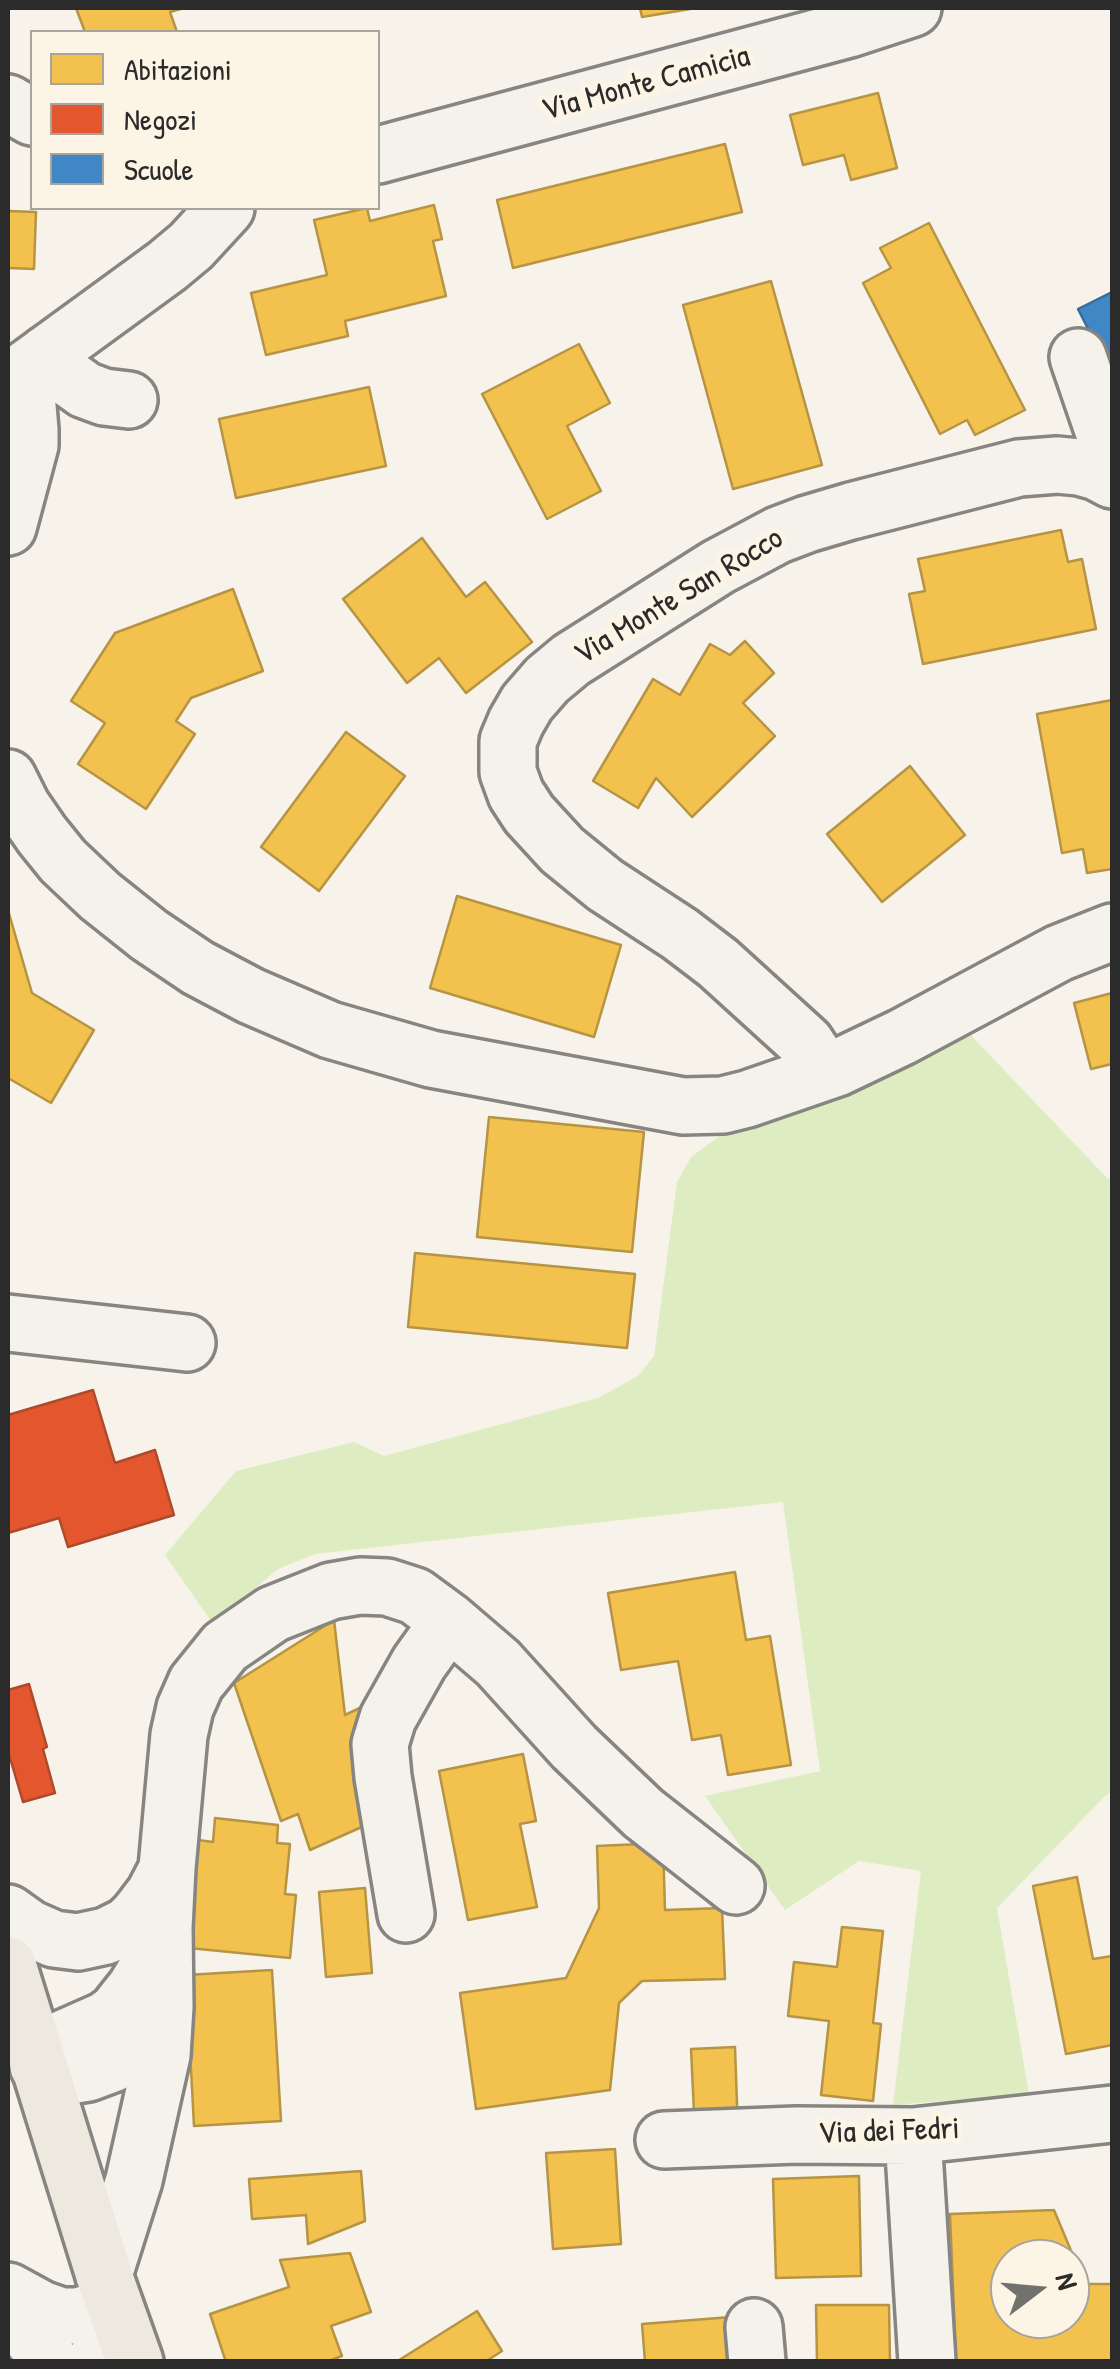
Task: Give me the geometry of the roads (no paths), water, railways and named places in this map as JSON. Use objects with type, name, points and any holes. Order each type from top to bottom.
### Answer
[{"type":"main road","points":[[8,1965],[114,2327]]},
{"type":"street","name":"Via Monte Camicia","points":[[380,154],[850,29],[913,8]]},
{"type":"street","points":[[8,103],[30,116]]},
{"type":"street","points":[[22,371],[167,266],[192,246],[224,210]]},
{"type":"street","points":[[1078,357],[1104,434],[1105,476]]},
{"type":"street","points":[[22,371],[64,375],[85,390],[129,400]]},
{"type":"street","points":[[8,528],[30,446],[22,371]]},
{"type":"street","name":"Via Monte San Rocco","points":[[825,1072],[806,1043],[718,963],[605,885],[562,850],[529,814],[508,772],[508,742],[516,722],[547,680],[570,660],[718,567],[778,535],[851,511],[1019,468],[1058,465],[1105,476]]},
{"type":"street","points":[[8,778],[22,806],[63,861],[100,896],[198,968],[251,996],[374,1044],[461,1066],[683,1106],[748,1099],[825,1072],[902,1037],[1059,952],[1112,932]]},
{"type":"street","points":[[8,1323],[187,1343]]},
{"type":"street","points":[[31,2330],[41,2309],[114,2327],[134,2180],[162,2055],[164,1928],[178,1736],[184,1708],[196,1683],[225,1647],[273,1614],[330,1592],[360,1586],[402,1590],[416,1596],[498,1662],[612,1784],[676,1841],[736,1886]]},
{"type":"street","points":[[406,1914],[380,1744],[388,1718],[419,1663],[449,1621]]},
{"type":"street","points":[[8,1913],[54,1939],[78,1942],[106,1936],[118,1932],[138,1915],[168,1868]]},
{"type":"street","points":[[164,1928],[144,1974],[116,2012],[62,2040],[38,2066],[75,2075],[112,2064],[143,2043],[165,2007]]},
{"type":"street","name":"Via dei Fedri","points":[[664,2140],[913,2136],[1112,2114]]},
{"type":"street","points":[[913,2136],[927,2362]]}]
